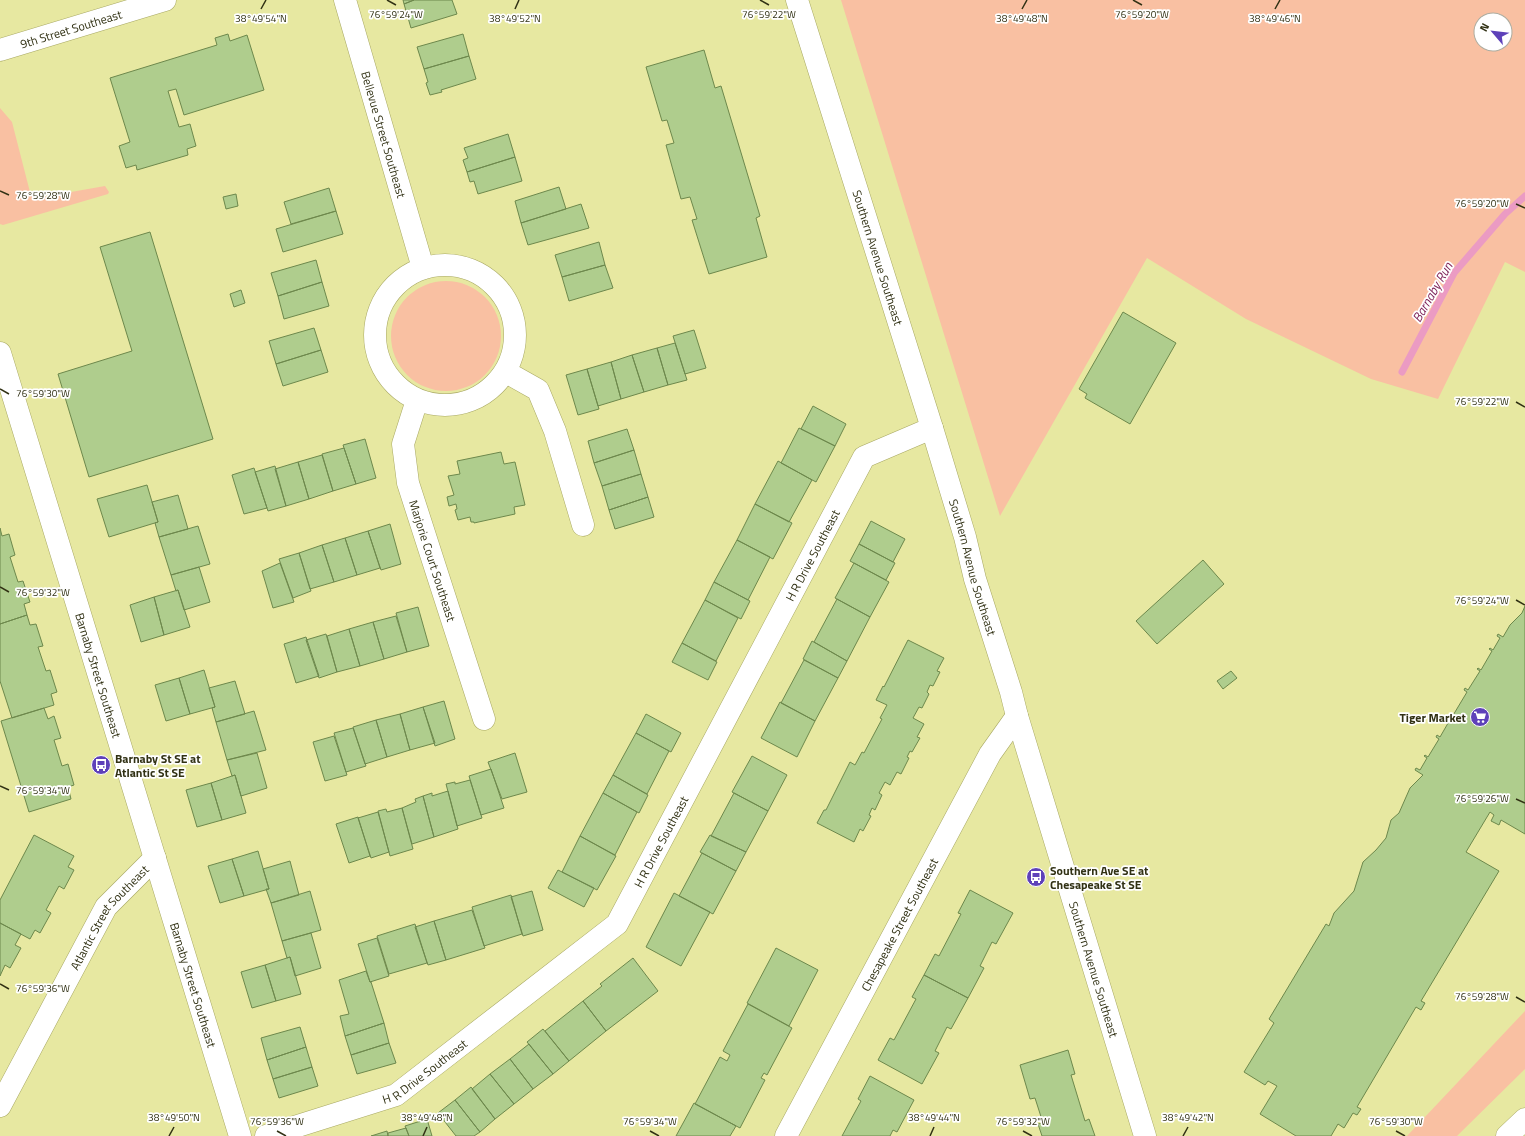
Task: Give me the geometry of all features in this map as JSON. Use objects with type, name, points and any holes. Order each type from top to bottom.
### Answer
[{"type":"street","name":"9th Street Southeast","points":[[0,50],[166,0]]},
{"type":"street","name":"Bellevue Street Southeast","points":[[344,0],[422,268]]},
{"type":"street","name":"Southern Avenue Southeast","points":[[797,0],[932,428],[965,537],[975,579],[1011,692],[1145,1136]]},
{"type":"street","points":[[435,265],[449,265],[466,268],[486,278],[503,294],[511,308],[515,324],[515,345],[512,358],[506,372],[495,386],[484,394],[466,403],[450,406],[435,406],[417,400],[403,393],[392,383],[380,363],[376,350],[374,333],[376,319],[382,304],[391,290],[406,276],[422,268],[435,265]]},
{"type":"street","name":"Barnaby Street Southeast","points":[[0,353],[240,1136]]},
{"type":"street","points":[[506,372],[538,390],[556,431],[583,526]]},
{"type":"street","name":"Marjorie Court Southeast","points":[[417,400],[402,444],[408,483],[484,719]]},
{"type":"street","name":"H R Drive Southeast","points":[[266,1136],[396,1095],[617,924],[864,457],[932,428]]},
{"type":"street","name":"Chesapeake Street Southeast","points":[[786,1136],[990,754],[1017,716]]},
{"type":"street","name":"Atlantic Street Southeast","points":[[0,1106],[106,907],[155,858]]},
{"type":"street","points":[[1506,1136],[1525,1119]]},
{"type":"shaded area","points":[[841,0],[1525,0],[1525,272],[1505,262],[1438,399],[1371,379],[1246,319],[1147,258],[1000,516]]},
{"type":"shaded area","points":[[0,108],[12,122],[31,196],[37,198],[105,186],[109,192],[108,194],[3,225],[0,224]]},
{"type":"shaded area","points":[[446,281],[467,285],[477,290],[485,297],[492,305],[497,315],[501,336],[497,357],[492,367],[485,375],[477,382],[467,387],[446,391],[425,387],[415,382],[407,375],[400,367],[395,357],[391,336],[395,315],[400,305],[407,297],[415,290],[425,285]]},
{"type":"shaded area","points":[[1525,1011],[1525,1069],[1457,1136],[1407,1136]]},
{"type":"building","points":[[403,0],[414,0],[404,4]]},
{"type":"building","points":[[414,0],[452,0],[457,14],[411,28],[404,4]]},
{"type":"building","points":[[228,34],[230,41],[247,35],[264,90],[184,115],[176,89],[168,91],[179,127],[190,124],[196,146],[187,149],[188,155],[137,170],[136,165],[126,168],[119,146],[130,142],[110,78],[217,45],[215,38]]},
{"type":"building","points":[[463,34],[469,56],[424,69],[417,47]]},
{"type":"building","points":[[704,50],[715,88],[721,86],[760,216],[756,218],[767,257],[709,274],[692,220],[697,219],[690,197],[681,199],[666,145],[674,143],[667,120],[662,121],[646,67]]},
{"type":"building","points":[[469,56],[476,79],[430,95],[424,69]]},
{"type":"building","points":[[508,134],[515,157],[467,172],[463,160],[468,158],[464,148]]},
{"type":"building","points":[[515,157],[522,181],[478,194],[474,181],[470,182],[467,172]]},
{"type":"building","points":[[559,187],[566,209],[521,223],[515,201]]},
{"type":"building","points":[[329,188],[336,211],[291,224],[284,202]]},
{"type":"building","points":[[236,194],[238,206],[226,209],[223,197]]},
{"type":"building","points":[[581,204],[589,228],[528,245],[521,223]]},
{"type":"building","points":[[336,211],[343,234],[283,252],[276,229]]},
{"type":"building","points":[[150,232],[213,439],[89,477],[58,374],[132,351],[100,247]]},
{"type":"building","points":[[599,242],[605,265],[562,277],[555,255]]},
{"type":"building","points":[[316,260],[322,282],[278,296],[271,273]]},
{"type":"building","points":[[605,265],[613,288],[569,301],[562,277]]},
{"type":"building","points":[[322,282],[329,306],[284,319],[278,296]]},
{"type":"building","points":[[241,290],[245,303],[234,307],[230,294]]},
{"type":"building","points":[[1123,312],[1176,343],[1130,424],[1085,398],[1087,394],[1079,389]]},
{"type":"building","points":[[314,328],[321,350],[276,364],[269,341]]},
{"type":"building","points":[[694,330],[706,368],[685,374],[673,336]]},
{"type":"building","points":[[675,343],[687,380],[668,385],[657,348]]},
{"type":"building","points":[[657,348],[668,385],[644,392],[632,355]]},
{"type":"building","points":[[321,350],[328,372],[283,386],[276,364]]},
{"type":"building","points":[[632,355],[644,392],[621,399],[611,362]]},
{"type":"building","points":[[611,362],[621,399],[598,406],[587,369]]},
{"type":"building","points":[[587,369],[599,409],[578,415],[566,375]]},
{"type":"building","points":[[813,406],[846,424],[835,446],[801,429]]},
{"type":"building","points":[[799,428],[835,446],[816,482],[781,463]]},
{"type":"building","points":[[627,429],[634,450],[594,463],[588,441]]},
{"type":"building","points":[[365,439],[376,478],[356,484],[343,445]]},
{"type":"building","points":[[344,448],[356,484],[333,491],[322,454]]},
{"type":"building","points":[[634,450],[641,474],[602,486],[594,463]]},
{"type":"building","points":[[501,452],[504,464],[515,462],[525,505],[514,507],[515,514],[474,523],[471,522],[470,517],[458,520],[455,510],[457,509],[456,504],[449,506],[447,497],[454,495],[448,476],[460,474],[457,461]]},
{"type":"building","points":[[322,455],[333,491],[309,499],[298,462]]},
{"type":"building","points":[[778,461],[812,480],[789,522],[755,504]]},
{"type":"building","points":[[298,462],[309,499],[286,506],[275,469]]},
{"type":"building","points":[[275,466],[286,506],[268,511],[255,472]]},
{"type":"building","points":[[254,468],[267,508],[244,514],[232,475]]},
{"type":"building","points":[[641,474],[648,497],[609,510],[602,486]]},
{"type":"building","points":[[147,485],[158,522],[109,537],[97,499]]},
{"type":"building","points":[[178,495],[188,529],[159,537],[155,523],[158,522],[152,502]]},
{"type":"building","points":[[648,497],[654,517],[615,529],[609,510]]},
{"type":"building","points":[[755,504],[792,523],[773,559],[737,540]]},
{"type":"building","points":[[871,521],[905,539],[893,562],[859,544]]},
{"type":"building","points":[[390,524],[401,564],[381,570],[368,531]]},
{"type":"building","points":[[198,526],[210,564],[171,575],[159,537]]},
{"type":"building","points":[[0,528],[2,536],[9,534],[15,555],[10,557],[18,582],[23,581],[30,602],[24,604],[27,615],[0,624]]},
{"type":"building","points":[[368,531],[380,568],[357,575],[345,538]]},
{"type":"building","points":[[345,538],[357,575],[334,582],[322,545]]},
{"type":"building","points":[[737,540],[770,557],[748,600],[714,582]]},
{"type":"building","points":[[859,544],[895,563],[886,580],[850,561]]},
{"type":"building","points":[[322,545],[334,582],[310,589],[299,553]]},
{"type":"building","points":[[299,553],[311,591],[293,598],[279,559]]},
{"type":"building","points":[[1203,560],[1224,584],[1157,644],[1136,621]]},
{"type":"building","points":[[280,563],[294,602],[273,608],[262,571]]},
{"type":"building","points":[[854,563],[889,582],[870,617],[835,598]]},
{"type":"building","points":[[199,567],[210,602],[184,610],[178,590],[176,591],[171,575]]},
{"type":"building","points":[[714,582],[750,601],[741,619],[705,600]]},
{"type":"building","points":[[178,590],[190,627],[164,635],[154,597]]},
{"type":"building","points":[[154,597],[164,635],[141,642],[130,605]]},
{"type":"building","points":[[837,599],[870,617],[847,661],[814,642]]},
{"type":"building","points":[[705,600],[738,618],[716,661],[682,643]]},
{"type":"building","points":[[1525,606],[1525,834],[1501,820],[1499,825],[1491,821],[1494,815],[1490,812],[1466,852],[1499,871],[1421,1001],[1425,1003],[1421,1010],[1416,1007],[1357,1107],[1361,1109],[1357,1115],[1353,1113],[1344,1128],[1338,1124],[1331,1136],[1296,1136],[1260,1114],[1277,1086],[1268,1081],[1265,1085],[1244,1072],[1274,1023],[1269,1019],[1326,924],[1329,926],[1334,913],[1354,891],[1363,862],[1386,838],[1391,820],[1399,813],[1410,788],[1423,775],[1415,770],[1416,768],[1420,770],[1427,758],[1424,756],[1425,755],[1428,757],[1439,739],[1436,737],[1437,735],[1440,737],[1451,718],[1448,716],[1449,715],[1452,717],[1467,692],[1464,690],[1465,688],[1468,690],[1480,671],[1477,669],[1478,668],[1481,670],[1492,651],[1489,649],[1490,648],[1493,650],[1500,638],[1497,636],[1498,634],[1503,637],[1510,625],[1522,613]]},
{"type":"building","points":[[418,607],[429,646],[407,652],[396,613]]},
{"type":"building","points":[[27,615],[30,625],[36,624],[43,646],[38,647],[46,671],[50,670],[57,692],[51,694],[54,705],[12,718],[0,681],[0,624]]},
{"type":"building","points":[[396,616],[407,652],[384,659],[373,622]]},
{"type":"building","points":[[373,622],[384,659],[360,666],[349,629]]},
{"type":"building","points":[[349,629],[360,666],[337,672],[327,636]]},
{"type":"building","points":[[326,634],[337,672],[319,678],[306,640]]},
{"type":"building","points":[[306,637],[319,676],[296,683],[284,644]]},
{"type":"building","points":[[908,640],[944,658],[937,671],[940,672],[933,686],[930,685],[927,692],[929,694],[922,708],[919,707],[913,718],[924,724],[917,737],[920,738],[912,752],[910,751],[907,757],[909,758],[901,774],[897,772],[890,785],[885,782],[879,793],[882,795],[875,810],[872,808],[869,815],[871,816],[863,831],[860,829],[854,842],[817,823],[824,810],[826,810],[850,762],[855,765],[862,752],[864,753],[882,719],[880,718],[887,705],[876,700]]},
{"type":"building","points":[[812,641],[847,661],[838,678],[803,659]]},
{"type":"building","points":[[682,643],[717,662],[708,680],[672,662]]},
{"type":"building","points":[[804,660],[838,678],[815,721],[781,703]]},
{"type":"building","points":[[204,670],[215,707],[190,714],[179,678]]},
{"type":"building","points":[[1231,671],[1237,678],[1223,689],[1217,681]]},
{"type":"building","points":[[179,678],[190,714],[166,721],[155,685]]},
{"type":"building","points":[[235,681],[245,714],[216,722],[212,708],[215,707],[209,688]]},
{"type":"building","points":[[444,701],[455,739],[435,746],[423,707]]},
{"type":"building","points":[[780,702],[815,721],[797,757],[761,738]]},
{"type":"building","points":[[423,707],[435,743],[410,750],[400,714]]},
{"type":"building","points":[[44,708],[48,719],[54,716],[61,738],[54,740],[62,766],[68,764],[74,785],[68,787],[71,799],[29,812],[1,721]]},
{"type":"building","points":[[254,711],[266,750],[227,760],[216,722]]},
{"type":"building","points":[[400,714],[410,750],[387,757],[376,720]]},
{"type":"building","points":[[646,714],[681,733],[671,752],[636,733]]},
{"type":"building","points":[[376,720],[387,757],[365,764],[353,727]]},
{"type":"building","points":[[353,728],[366,766],[346,772],[334,733]]},
{"type":"building","points":[[636,733],[669,751],[647,794],[613,775]]},
{"type":"building","points":[[334,736],[347,775],[325,781],[313,742]]},
{"type":"building","points":[[257,753],[267,788],[241,796],[235,775],[232,776],[227,760]]},
{"type":"building","points":[[515,753],[527,792],[502,799],[488,762]]},
{"type":"building","points":[[752,756],[787,775],[768,811],[732,792]]},
{"type":"building","points":[[491,769],[504,808],[481,815],[469,776]]},
{"type":"building","points":[[235,775],[246,813],[222,820],[211,783]]},
{"type":"building","points":[[613,775],[648,795],[639,813],[603,793]]},
{"type":"building","points":[[470,780],[482,818],[457,826],[446,784],[455,782],[455,784]]},
{"type":"building","points":[[211,783],[222,820],[197,827],[186,790]]},
{"type":"building","points":[[448,791],[458,829],[434,837],[423,796],[432,793],[432,796]]},
{"type":"building","points":[[603,793],[637,812],[615,855],[580,836]]},
{"type":"building","points":[[734,793],[768,811],[746,852],[711,836]]},
{"type":"building","points":[[423,796],[434,837],[412,844],[402,808],[416,802],[415,799]]},
{"type":"building","points":[[402,808],[413,849],[390,856],[378,811],[386,809],[387,812]]},
{"type":"building","points":[[378,812],[389,852],[371,858],[358,818]]},
{"type":"building","points":[[358,817],[370,856],[349,863],[336,824]]},
{"type":"building","points":[[34,835],[74,856],[68,867],[74,870],[64,889],[59,886],[46,910],[51,913],[40,933],[35,930],[30,939],[0,923],[0,900]]},
{"type":"building","points":[[710,835],[746,852],[736,871],[700,852]]},
{"type":"building","points":[[580,836],[616,856],[597,890],[562,872]]},
{"type":"building","points":[[258,851],[269,889],[244,896],[232,859]]},
{"type":"building","points":[[702,853],[736,871],[713,914],[679,896]]},
{"type":"building","points":[[232,859],[244,896],[220,903],[208,866]]},
{"type":"building","points":[[290,861],[299,895],[271,903],[266,889],[269,889],[263,869]]},
{"type":"building","points":[[558,870],[594,888],[584,907],[548,888]]},
{"type":"building","points":[[970,890],[1013,913],[996,944],[992,942],[980,966],[984,968],[968,998],[924,975],[935,954],[939,956],[961,914],[958,913]]},
{"type":"building","points":[[310,891],[321,930],[282,941],[271,903]]},
{"type":"building","points":[[532,891],[543,930],[523,936],[511,897]]},
{"type":"building","points":[[674,893],[710,912],[681,966],[646,947]]},
{"type":"building","points":[[511,895],[522,934],[484,946],[472,907]]},
{"type":"building","points":[[472,910],[485,948],[446,960],[434,921]]},
{"type":"building","points":[[434,921],[446,960],[428,965],[415,927]]},
{"type":"building","points":[[0,923],[21,934],[15,945],[21,948],[10,968],[5,965],[0,976]]},
{"type":"building","points":[[415,924],[427,963],[389,974],[377,936]]},
{"type":"building","points":[[311,933],[321,968],[295,976],[290,957],[287,958],[282,941]]},
{"type":"building","points":[[377,938],[389,976],[370,982],[358,944]]},
{"type":"building","points":[[776,948],[818,970],[789,1026],[747,1003]]},
{"type":"building","points":[[290,957],[301,994],[276,1001],[265,965]]},
{"type":"building","points":[[633,958],[658,991],[606,1031],[583,1001],[602,986],[600,984]]},
{"type":"building","points":[[265,965],[276,1001],[252,1008],[241,972]]},
{"type":"building","points":[[366,971],[384,1023],[345,1036],[340,1016],[349,1014],[339,980]]},
{"type":"building","points":[[924,975],[968,998],[951,1029],[947,1027],[935,1051],[939,1053],[922,1084],[878,1060],[890,1038],[894,1040],[916,999],[912,997]]},
{"type":"building","points":[[583,1001],[606,1031],[569,1061],[545,1031]]},
{"type":"building","points":[[748,1004],[792,1028],[767,1075],[764,1073],[761,1078],[765,1080],[740,1128],[695,1104],[720,1057],[727,1061],[730,1055],[723,1051]]},
{"type":"building","points":[[384,1023],[389,1043],[351,1055],[345,1036]]},
{"type":"building","points":[[300,1027],[306,1047],[267,1060],[261,1038]]},
{"type":"building","points":[[543,1029],[569,1061],[553,1074],[527,1042]]},
{"type":"building","points":[[389,1043],[396,1063],[357,1074],[351,1055]]},
{"type":"building","points":[[529,1044],[553,1074],[533,1089],[510,1059]]},
{"type":"building","points":[[306,1047],[312,1067],[273,1079],[267,1060]]},
{"type":"building","points":[[1068,1050],[1075,1074],[1071,1075],[1085,1121],[1089,1119],[1095,1136],[1042,1136],[1038,1124],[1043,1123],[1035,1098],[1030,1099],[1020,1065]]},
{"type":"building","points":[[510,1059],[533,1089],[514,1104],[490,1074]]},
{"type":"building","points":[[312,1067],[318,1086],[279,1098],[273,1079]]},
{"type":"building","points":[[490,1074],[514,1104],[495,1119],[472,1089]]},
{"type":"building","points":[[870,1076],[914,1100],[897,1132],[893,1130],[890,1136],[842,1136],[861,1101],[858,1099]]},
{"type":"building","points":[[471,1087],[495,1119],[480,1132],[455,1100]]},
{"type":"building","points":[[455,1100],[480,1132],[474,1136],[456,1136],[438,1113]]},
{"type":"building","points":[[694,1103],[736,1126],[730,1136],[676,1136]]},
{"type":"building","points":[[427,1119],[432,1136],[409,1136],[405,1126]]},
{"type":"building","points":[[406,1128],[409,1136],[388,1136],[388,1133]]},
{"type":"building","points":[[387,1131],[388,1136],[371,1136]]},
{"type":"waterway","name":"Barnaby Run","points":[[1402,372],[1454,273],[1505,214],[1525,196]]},
{"type":"place","name":"Tiger Market","points":[[1480,717]]},
{"type":"place","name":"Barnaby St SE at Atlantic St SE","points":[[101,765]]},
{"type":"place","name":"Southern Ave SE at Chesapeake St SE","points":[[1036,877]]}]
